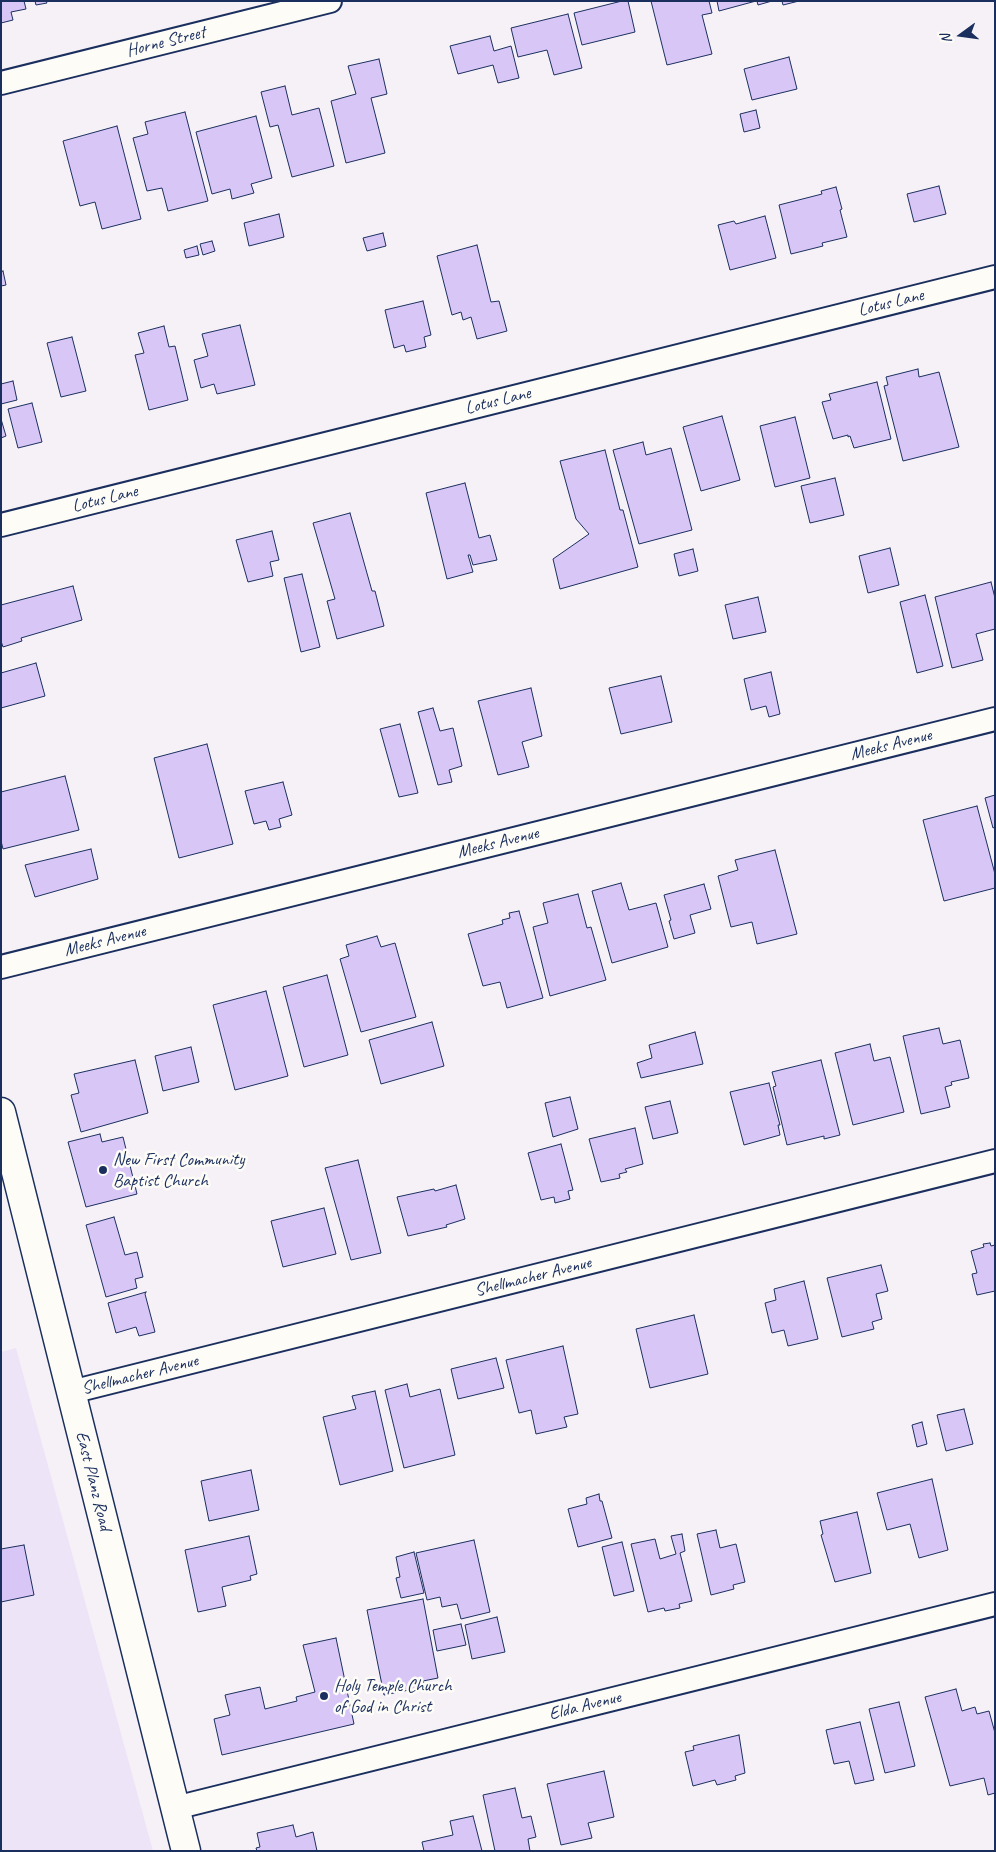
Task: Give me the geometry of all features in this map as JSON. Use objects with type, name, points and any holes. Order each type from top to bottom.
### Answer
[{"type":"street","name":"Horne Street","points":[[1,84],[330,1]]},
{"type":"street","name":"Lotus Lane","points":[[1,525],[995,277]]},
{"type":"street","name":"Meeks Avenue","points":[[1,967],[995,719]]},
{"type":"street","name":"East Planz Road","points":[[1,1112],[186,1851]]},
{"type":"street","name":"Shellmacher Avenue","points":[[71,1392],[995,1161]]},
{"type":"street","name":"Elda Avenue","points":[[175,1808],[995,1604]]},
{"type":"shaded area","points":[[16,1348],[153,1851],[1,1851],[1,1352]]},
{"type":"building","points":[[1,1],[24,1],[26,9],[11,12],[13,20],[1,23]]},
{"type":"building","points":[[35,1],[46,1],[47,3],[36,5]]},
{"type":"building","points":[[628,1],[635,32],[582,45],[574,13]]},
{"type":"building","points":[[651,1],[709,1],[712,13],[702,15],[712,54],[667,65]]},
{"type":"building","points":[[717,1],[756,1],[719,11]]},
{"type":"building","points":[[757,1],[772,1],[758,5]]},
{"type":"building","points":[[782,1],[799,1],[783,5]]},
{"type":"building","points":[[568,14],[582,68],[554,75],[547,50],[518,57],[511,28]]},
{"type":"building","points":[[490,36],[494,51],[511,46],[519,78],[498,83],[493,65],[458,74],[450,46]]},
{"type":"building","points":[[789,57],[797,89],[752,100],[744,69]]},
{"type":"building","points":[[379,59],[387,94],[371,98],[385,153],[346,163],[331,101],[356,94],[348,66]]},
{"type":"building","points":[[285,86],[292,115],[319,108],[334,166],[292,177],[278,125],[270,127],[261,92]]},
{"type":"building","points":[[756,110],[760,128],[744,132],[740,114]]},
{"type":"building","points":[[185,112],[208,201],[168,211],[162,188],[147,191],[133,138],[148,134],[145,122]]},
{"type":"building","points":[[256,116],[272,178],[251,184],[254,193],[232,199],[230,189],[212,194],[196,132]]},
{"type":"building","points":[[117,126],[141,219],[102,229],[95,202],[80,206],[63,141]]},
{"type":"building","points":[[939,186],[946,214],[914,222],[907,194]]},
{"type":"building","points":[[836,187],[847,237],[822,243],[823,246],[791,254],[779,205],[822,194],[821,191]]},
{"type":"building","points":[[279,214],[284,237],[249,246],[244,223]]},
{"type":"building","points":[[765,216],[776,258],[730,270],[718,225],[734,221],[736,224]]},
{"type":"building","points":[[383,233],[386,246],[367,251],[363,238]]},
{"type":"building","points":[[212,241],[215,251],[203,255],[200,244]]},
{"type":"building","points":[[477,245],[491,302],[499,301],[507,331],[477,339],[471,317],[463,320],[461,312],[452,315],[437,256]]},
{"type":"building","points":[[197,246],[199,255],[186,258],[184,250]]},
{"type":"building","points":[[3,271],[6,285],[1,286],[1,272]]},
{"type":"building","points":[[423,301],[431,335],[424,337],[426,347],[406,352],[404,345],[394,348],[385,310]]},
{"type":"building","points":[[240,325],[255,385],[217,394],[214,384],[201,388],[194,360],[208,356],[202,334]]},
{"type":"building","points":[[164,326],[169,347],[175,346],[188,400],[149,410],[135,355],[144,353],[138,333]]},
{"type":"building","points":[[72,337],[86,391],[61,397],[47,343]]},
{"type":"building","points":[[918,369],[919,377],[939,372],[959,447],[903,461],[884,386],[888,385],[886,377]]},
{"type":"building","points":[[13,381],[17,400],[1,404],[1,384]]},
{"type":"building","points":[[877,382],[891,439],[854,448],[848,435],[833,439],[822,402],[831,400],[829,394]]},
{"type":"building","points":[[32,403],[42,442],[18,448],[8,409]]},
{"type":"building","points":[[722,416],[740,480],[701,491],[683,427]]},
{"type":"building","points":[[795,417],[810,478],[775,487],[760,426]]},
{"type":"building","points":[[1,419],[6,436],[1,438]]},
{"type":"building","points":[[643,442],[646,455],[671,448],[692,530],[639,544],[613,450]]},
{"type":"building","points":[[605,450],[620,510],[623,510],[638,567],[560,589],[553,559],[589,534],[576,519],[560,461]]},
{"type":"building","points":[[835,478],[844,515],[810,523],[801,486]]},
{"type":"building","points":[[465,483],[479,538],[490,535],[497,560],[473,565],[470,555],[468,555],[473,572],[447,579],[426,493]]},
{"type":"building","points":[[350,513],[384,626],[337,639],[327,601],[335,599],[313,523]]},
{"type":"building","points":[[272,531],[279,560],[270,562],[273,576],[248,582],[236,540]]},
{"type":"building","points":[[890,548],[899,585],[868,593],[859,556]]},
{"type":"building","points":[[693,549],[698,571],[679,576],[674,554]]},
{"type":"building","points":[[302,574],[320,647],[301,652],[284,578]]},
{"type":"building","points":[[991,582],[995,598],[995,629],[976,634],[983,660],[952,668],[935,597]]},
{"type":"building","points":[[73,586],[82,620],[21,638],[22,641],[3,647],[1,641],[1,605]]},
{"type":"building","points":[[925,595],[943,666],[917,673],[900,602]]},
{"type":"building","points":[[758,597],[766,632],[733,639],[725,605]]},
{"type":"building","points":[[36,663],[45,696],[1,708],[1,673]]},
{"type":"building","points":[[771,672],[780,714],[769,717],[766,706],[751,710],[744,679]]},
{"type":"building","points":[[661,676],[672,722],[621,734],[609,688]]},
{"type":"building","points":[[531,688],[542,736],[522,742],[529,767],[498,775],[478,701]]},
{"type":"building","points":[[433,708],[440,731],[453,728],[462,766],[449,770],[452,782],[438,785],[418,712]]},
{"type":"building","points":[[400,724],[418,793],[399,797],[380,729]]},
{"type":"building","points":[[207,744],[233,844],[179,858],[154,758]]},
{"type":"building","points":[[65,776],[79,830],[3,849],[1,841],[1,792]]},
{"type":"building","points":[[283,782],[292,815],[279,819],[281,827],[269,830],[266,821],[254,824],[245,791]]},
{"type":"building","points":[[995,795],[995,827],[993,828],[985,798]]},
{"type":"building","points":[[977,806],[995,874],[995,888],[944,901],[923,820]]},
{"type":"building","points":[[91,849],[98,879],[35,897],[25,865]]},
{"type":"building","points":[[775,850],[797,934],[757,944],[752,922],[731,927],[718,876],[738,870],[735,860]]},
{"type":"building","points":[[621,883],[629,910],[656,903],[668,947],[612,963],[592,891]]},
{"type":"building","points":[[704,884],[711,909],[690,915],[695,933],[674,939],[664,895]]},
{"type":"building","points":[[578,894],[587,928],[591,927],[606,980],[550,996],[533,927],[548,923],[543,903]]},
{"type":"building","points":[[519,911],[543,998],[507,1008],[500,982],[483,986],[468,934],[503,924],[502,920],[510,918],[509,913]]},
{"type":"building","points":[[377,936],[381,947],[395,943],[416,1017],[361,1032],[340,959],[349,956],[346,945]]},
{"type":"building","points":[[327,975],[348,1055],[304,1067],[283,987]]},
{"type":"building","points":[[266,991],[288,1076],[235,1090],[213,1005]]},
{"type":"building","points":[[432,1022],[444,1066],[381,1084],[369,1040]]},
{"type":"building","points":[[939,1028],[943,1044],[960,1040],[969,1078],[951,1082],[952,1085],[945,1087],[950,1107],[921,1114],[903,1036]]},
{"type":"building","points":[[695,1032],[703,1064],[641,1078],[637,1063],[652,1058],[649,1045]]},
{"type":"building","points":[[870,1044],[874,1061],[890,1057],[904,1112],[853,1125],[835,1053]]},
{"type":"building","points":[[191,1047],[199,1082],[163,1091],[155,1056]]},
{"type":"building","points":[[135,1060],[148,1113],[81,1132],[71,1095],[79,1093],[74,1074]]},
{"type":"building","points":[[821,1060],[840,1135],[824,1139],[824,1136],[787,1145],[773,1087],[776,1086],[772,1072]]},
{"type":"building","points":[[769,1083],[780,1125],[778,1125],[780,1135],[744,1145],[730,1092]]},
{"type":"building","points":[[570,1097],[578,1129],[553,1137],[545,1103]]},
{"type":"building","points":[[670,1101],[678,1133],[653,1139],[645,1107]]},
{"type":"building","points":[[635,1128],[643,1164],[625,1169],[627,1172],[619,1174],[620,1178],[601,1182],[589,1139]]},
{"type":"building","name":"New First Community Baptist Church","points":[[100,1134],[102,1142],[123,1137],[137,1194],[86,1207],[68,1142]]},
{"type":"building","points":[[561,1144],[573,1190],[568,1191],[570,1199],[555,1203],[554,1197],[541,1200],[528,1153]]},
{"type":"building","points":[[358,1160],[381,1253],[351,1260],[325,1168]]},
{"type":"building","points":[[456,1185],[465,1219],[446,1225],[447,1227],[408,1236],[397,1197],[434,1189],[435,1191]]},
{"type":"building","points":[[324,1208],[336,1254],[283,1267],[271,1221]]},
{"type":"building","points":[[114,1217],[125,1255],[137,1252],[143,1277],[135,1279],[137,1288],[106,1297],[86,1225]]},
{"type":"building","points":[[990,1243],[991,1246],[995,1245],[995,1291],[977,1295],[972,1274],[977,1273],[971,1251],[984,1247],[983,1244]]},
{"type":"building","points":[[881,1265],[888,1291],[876,1294],[882,1319],[872,1322],[874,1329],[842,1337],[827,1278]]},
{"type":"building","points":[[804,1281],[818,1339],[788,1346],[784,1330],[772,1333],[765,1303],[776,1300],[774,1289]]},
{"type":"building","points":[[146,1292],[155,1332],[139,1336],[136,1327],[116,1333],[108,1303]]},
{"type":"building","points":[[694,1315],[708,1374],[650,1388],[636,1329]]},
{"type":"building","points":[[563,1346],[578,1414],[564,1417],[567,1427],[536,1434],[531,1410],[519,1413],[506,1360]]},
{"type":"building","points":[[496,1358],[504,1388],[458,1399],[451,1369]]},
{"type":"building","points":[[407,1384],[410,1397],[440,1389],[455,1455],[404,1468],[385,1390]]},
{"type":"building","points":[[375,1391],[393,1471],[340,1485],[323,1417],[356,1409],[352,1396]]},
{"type":"building","points":[[964,1409],[973,1444],[946,1451],[937,1415]]},
{"type":"building","points":[[922,1422],[927,1444],[917,1447],[912,1425]]},
{"type":"building","points":[[251,1470],[259,1510],[209,1521],[201,1481]]},
{"type":"building","points":[[932,1479],[948,1550],[919,1558],[910,1524],[887,1530],[877,1493]]},
{"type":"building","points":[[599,1494],[612,1538],[578,1547],[568,1509],[587,1504],[586,1498]]},
{"type":"building","points":[[857,1512],[871,1573],[835,1582],[821,1535],[823,1534],[820,1521]]},
{"type":"building","points":[[716,1530],[720,1548],[736,1544],[745,1582],[733,1585],[734,1589],[711,1595],[697,1534]]},
{"type":"building","points":[[682,1534],[685,1551],[680,1553],[692,1601],[679,1604],[680,1608],[665,1611],[664,1608],[648,1612],[631,1544],[655,1539],[660,1559],[676,1554],[671,1536]]},
{"type":"building","points":[[249,1536],[257,1574],[250,1576],[251,1580],[222,1587],[226,1606],[198,1612],[185,1550]]},
{"type":"building","points":[[474,1540],[490,1612],[461,1619],[457,1604],[442,1607],[440,1597],[427,1600],[416,1553]]},
{"type":"building","points":[[622,1542],[634,1591],[614,1596],[602,1547]]},
{"type":"building","points":[[24,1545],[34,1595],[1,1602],[1,1549]]},
{"type":"building","points":[[414,1552],[424,1593],[401,1598],[396,1578],[400,1577],[396,1557]]},
{"type":"building","points":[[423,1599],[438,1678],[423,1681],[424,1687],[384,1695],[367,1610]]},
{"type":"building","points":[[497,1617],[505,1652],[472,1659],[465,1625]]},
{"type":"building","points":[[461,1624],[466,1645],[437,1651],[433,1630]]},
{"type":"building","name":"Holy Temple Church of God in Christ","points":[[336,1638],[354,1724],[222,1755],[214,1719],[230,1715],[225,1695],[260,1687],[265,1709],[297,1701],[296,1697],[315,1692],[303,1645]]},
{"type":"building","points":[[956,1689],[962,1711],[975,1707],[977,1714],[989,1711],[995,1733],[995,1793],[988,1795],[984,1778],[950,1786],[925,1697]]},
{"type":"building","points":[[899,1702],[915,1766],[885,1773],[869,1709]]},
{"type":"building","points":[[860,1722],[874,1780],[855,1784],[849,1761],[834,1764],[826,1730]]},
{"type":"building","points":[[739,1735],[745,1773],[735,1776],[736,1780],[717,1785],[715,1780],[693,1786],[685,1752],[694,1750],[693,1746]]},
{"type":"building","points":[[604,1771],[614,1817],[588,1823],[592,1838],[561,1845],[547,1784]]},
{"type":"building","points":[[515,1788],[522,1818],[531,1816],[536,1837],[528,1839],[530,1851],[495,1851],[483,1795]]},
{"type":"building","points":[[473,1816],[482,1851],[424,1851],[422,1842],[453,1835],[450,1821]]},
{"type":"building","points":[[293,1825],[296,1837],[313,1832],[317,1851],[257,1851],[256,1848],[260,1847],[257,1833]]},
{"type":"place","name":"New First Community Baptist Church","points":[[103,1170]]},
{"type":"place","name":"Holy Temple Church of God in Christ","points":[[324,1696]]}]
